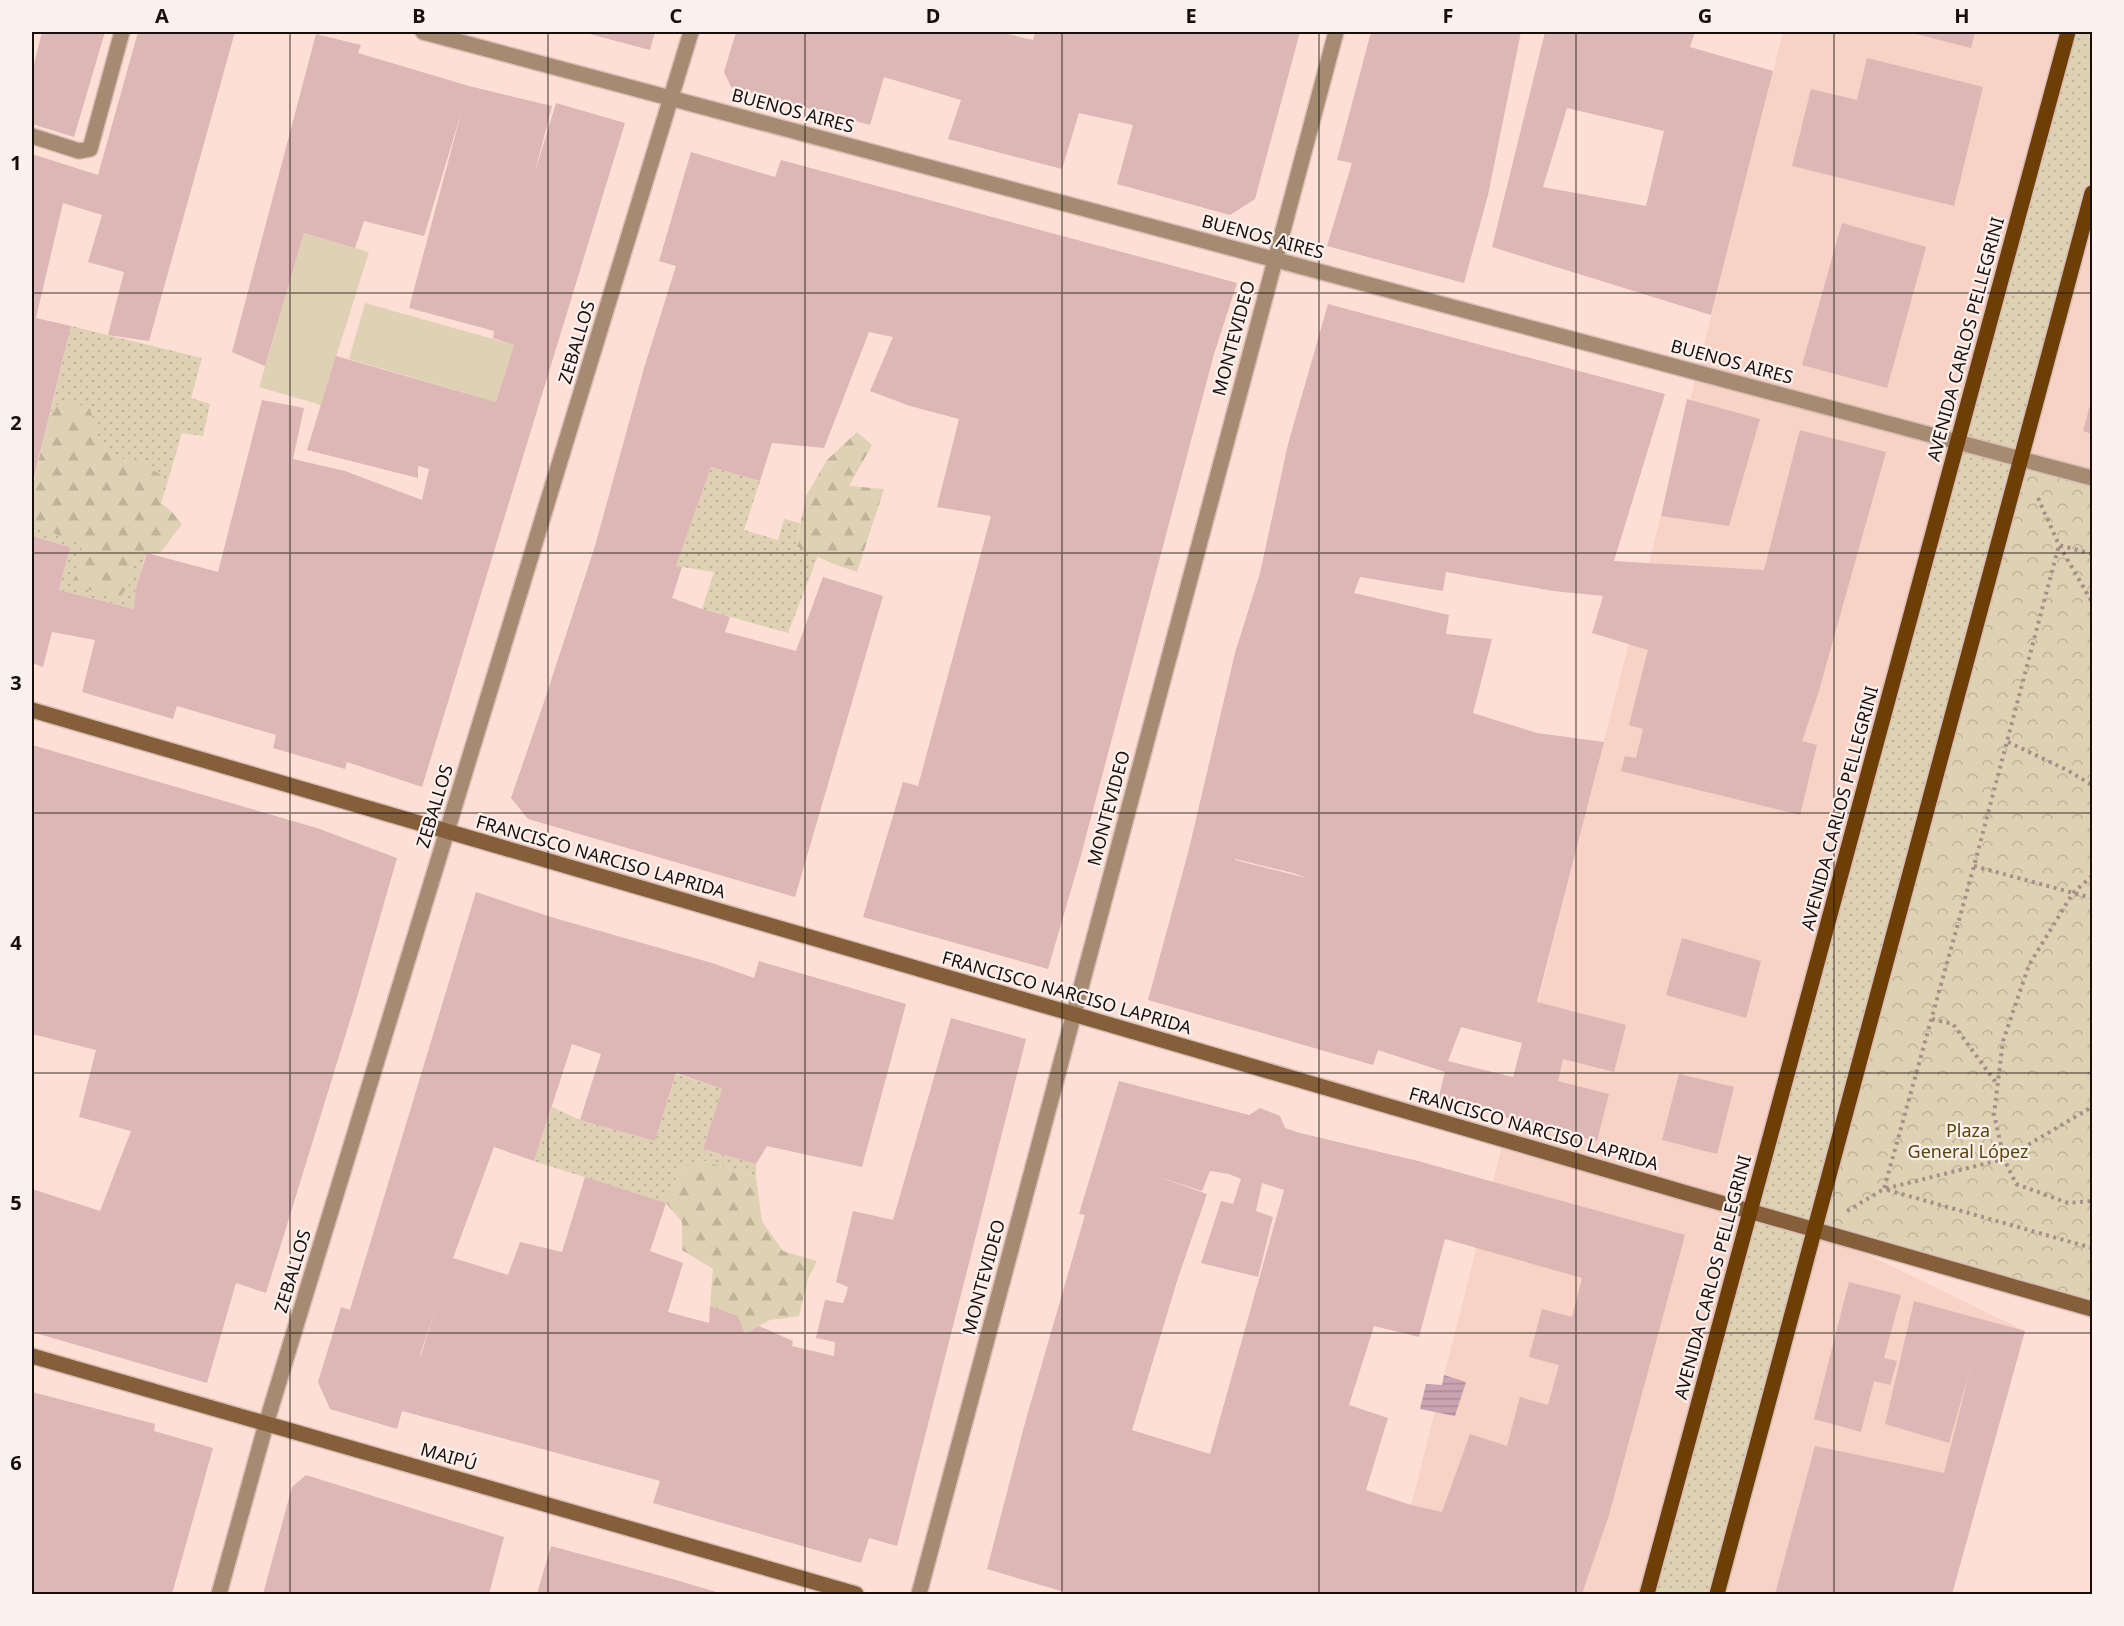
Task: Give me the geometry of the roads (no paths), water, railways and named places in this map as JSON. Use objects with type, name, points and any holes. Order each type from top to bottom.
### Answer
[{"type":"main road","name":"AVENIDA CARLOS PELLEGRINI","points":[[1647,1594],[2068,32]]},
{"type":"main road","points":[[1717,1594],[2092,193]]},
{"type":"main road","name":"FRANCISCO NARCISO LAPRIDA","points":[[32,710],[2092,1309]]},
{"type":"main road","name":"MAIPÚ","points":[[32,1356],[856,1594]]},
{"type":"street","points":[[32,136],[80,151],[90,149],[122,32]]},
{"type":"street","name":"BUENOS AIRES","points":[[423,32],[2092,477]]},
{"type":"street","name":"ZEBALLOS","points":[[219,1594],[266,1424],[691,32]]},
{"type":"street","name":"MONTEVIDEO","points":[[919,1594],[1336,32]]},
{"type":"park label","name":"Plaza General López","points":[[1968,1140]]}]
